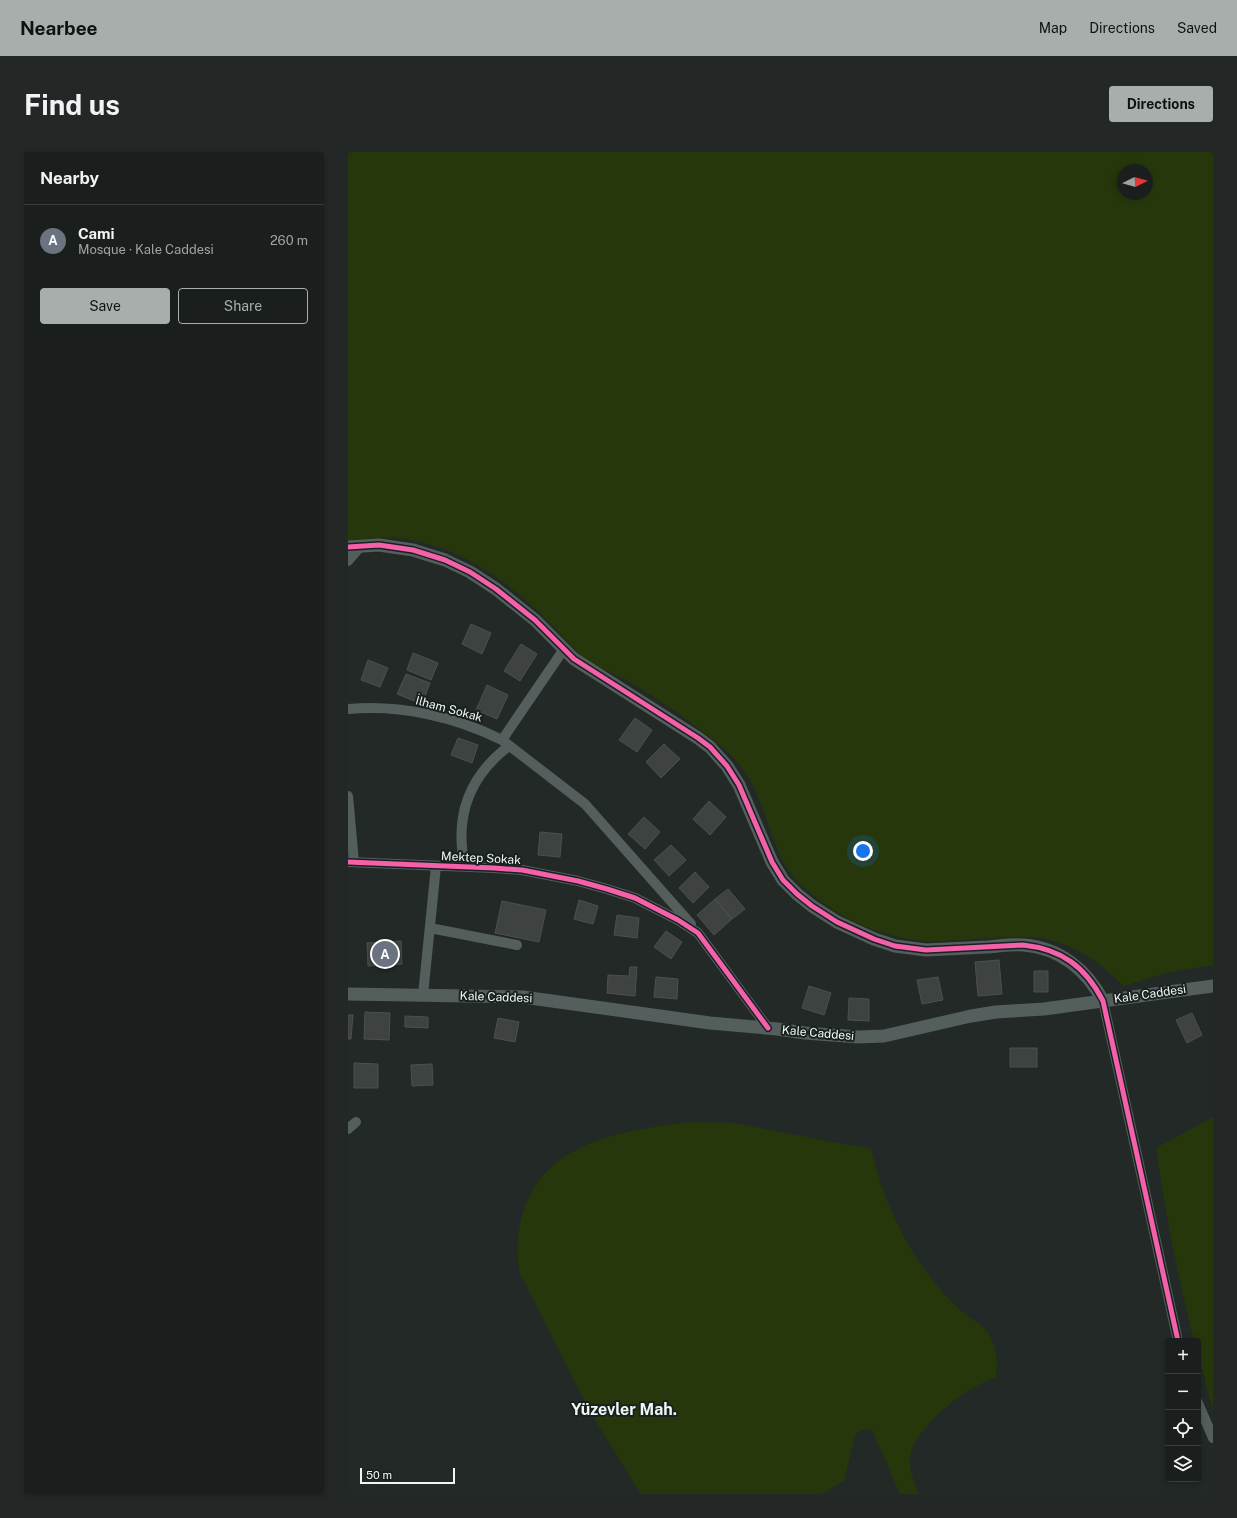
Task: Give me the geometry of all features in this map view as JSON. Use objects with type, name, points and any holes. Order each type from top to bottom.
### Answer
[{"type":"street","points":[[348,561],[354,546],[378,545],[413,550],[445,560],[461,567],[513,602],[535,620],[574,659],[698,738],[720,758],[739,785],[777,871],[790,887],[824,915],[874,939],[895,946],[926,950],[1023,945],[1050,950],[1062,956],[1082,970],[1097,990],[1103,1001],[1177,1338]]},
{"type":"street","points":[[465,867],[461,839],[464,812],[468,798],[480,774],[506,743],[564,649]]},
{"type":"street","name":"İlham Sokak","points":[[348,709],[381,708],[431,715],[480,729],[506,743],[585,804],[698,932]]},
{"type":"street","points":[[348,796],[351,862]]},
{"type":"street","name":"Mektep Sokak","points":[[351,862],[522,870],[558,876],[607,888],[657,908],[698,932],[768,1028]]},
{"type":"street","points":[[423,995],[436,866]]},
{"type":"street","points":[[430,928],[517,945]]},
{"type":"street","name":"Kale Caddesi","points":[[348,994],[523,997],[710,1023],[834,1036],[884,1036],[977,1015],[1044,1009],[1213,986]]},
{"type":"street","points":[[1201,1410],[1213,1438]]},
{"type":"green space","points":[[348,152],[1213,152],[1213,965],[1171,972],[1123,986],[1092,959],[1055,941],[1027,937],[939,941],[913,940],[883,933],[841,915],[828,907],[803,887],[790,873],[778,851],[759,799],[747,775],[724,748],[668,706],[623,678],[585,659],[530,604],[513,590],[477,565],[437,547],[417,541],[396,538],[372,538],[348,541]]},
{"type":"green space","points":[[1213,1117],[1213,1410],[1201,1366],[1201,1338],[1193,1338],[1177,1269],[1163,1197],[1156,1148]]},
{"type":"green space","points":[[688,1122],[733,1123],[871,1149],[883,1191],[900,1230],[910,1248],[935,1283],[949,1299],[988,1333],[996,1354],[996,1377],[976,1386],[958,1397],[927,1426],[918,1437],[912,1449],[910,1463],[911,1472],[918,1494],[900,1494],[873,1432],[866,1429],[861,1430],[855,1436],[844,1481],[821,1494],[641,1494],[591,1414],[520,1274],[518,1237],[521,1220],[535,1187],[546,1173],[559,1160],[576,1150],[616,1135]]},
{"type":"building","points":[[471,624],[491,633],[482,654],[462,644]]},
{"type":"building","points":[[521,644],[537,654],[520,681],[504,671]]},
{"type":"building","points":[[413,653],[438,663],[431,680],[407,670]]},
{"type":"building","points":[[368,660],[388,668],[380,687],[361,680]]},
{"type":"building","points":[[406,674],[430,683],[422,704],[397,694]]},
{"type":"building","points":[[487,685],[508,695],[497,719],[476,710]]},
{"type":"building","points":[[635,718],[652,730],[637,752],[619,740]]},
{"type":"building","points":[[458,738],[478,745],[472,763],[451,755]]},
{"type":"building","points":[[664,744],[680,759],[661,778],[646,762]]},
{"type":"building","points":[[709,801],[726,817],[710,835],[693,819]]},
{"type":"building","points":[[644,817],[660,832],[645,849],[628,834]]},
{"type":"building","points":[[540,832],[562,834],[560,857],[538,855]]},
{"type":"building","points":[[671,845],[686,860],[669,876],[654,860]]},
{"type":"building","points":[[695,872],[709,887],[693,903],[679,888]]},
{"type":"building","points":[[728,889],[745,909],[732,919],[715,899]]},
{"type":"building","points":[[715,899],[732,919],[714,935],[697,915]]},
{"type":"building","points":[[579,900],[598,906],[593,924],[574,919]]},
{"type":"building","points":[[502,901],[546,910],[539,942],[495,933]]},
{"type":"building","points":[[617,915],[639,918],[637,938],[614,935]]},
{"type":"building","points":[[666,931],[682,942],[671,959],[654,947]]},
{"type":"building","points":[[401,941],[402,964],[368,966],[367,943]]},
{"type":"building","points":[[999,960],[1002,994],[978,996],[975,962]]},
{"type":"building","points":[[630,967],[637,967],[635,996],[607,993],[608,975],[629,976]]},
{"type":"building","points":[[1034,971],[1048,971],[1048,992],[1034,992]]},
{"type":"building","points":[[656,977],[678,979],[677,999],[654,997]]},
{"type":"building","points":[[938,977],[943,1000],[922,1004],[917,980]]},
{"type":"building","points":[[809,986],[831,993],[824,1015],[802,1008]]},
{"type":"building","points":[[849,998],[869,999],[869,1021],[848,1020]]},
{"type":"building","points":[[365,1012],[390,1013],[389,1040],[364,1039]]},
{"type":"building","points":[[1192,1013],[1202,1035],[1187,1043],[1176,1020]]},
{"type":"building","points":[[348,1015],[353,1015],[351,1039],[348,1039]]},
{"type":"building","points":[[405,1016],[428,1017],[428,1028],[405,1027]]},
{"type":"building","points":[[498,1018],[519,1022],[515,1042],[494,1038]]},
{"type":"building","points":[[1010,1048],[1037,1048],[1037,1067],[1010,1067]]},
{"type":"building","points":[[354,1063],[378,1064],[378,1088],[354,1088]]},
{"type":"building","points":[[432,1064],[433,1085],[412,1086],[411,1065]]},
{"type":"cycle path","points":[[348,547],[379,545],[413,550],[445,560],[470,572],[496,589],[535,620],[574,659],[710,747],[727,766],[739,785],[772,862],[783,880],[812,906],[837,922],[874,939],[895,946],[926,950],[1023,945],[1037,947],[1060,955],[1080,969],[1096,989],[1103,1001],[1177,1338]]},
{"type":"cycle path","points":[[348,862],[522,870],[578,881],[635,898],[678,920],[698,933],[768,1028]]},
{"type":"place","name":"Cami","points":[[385,954]]},
{"type":"district","name":"Yüzevler Mah.","points":[[624,1409]]}]
